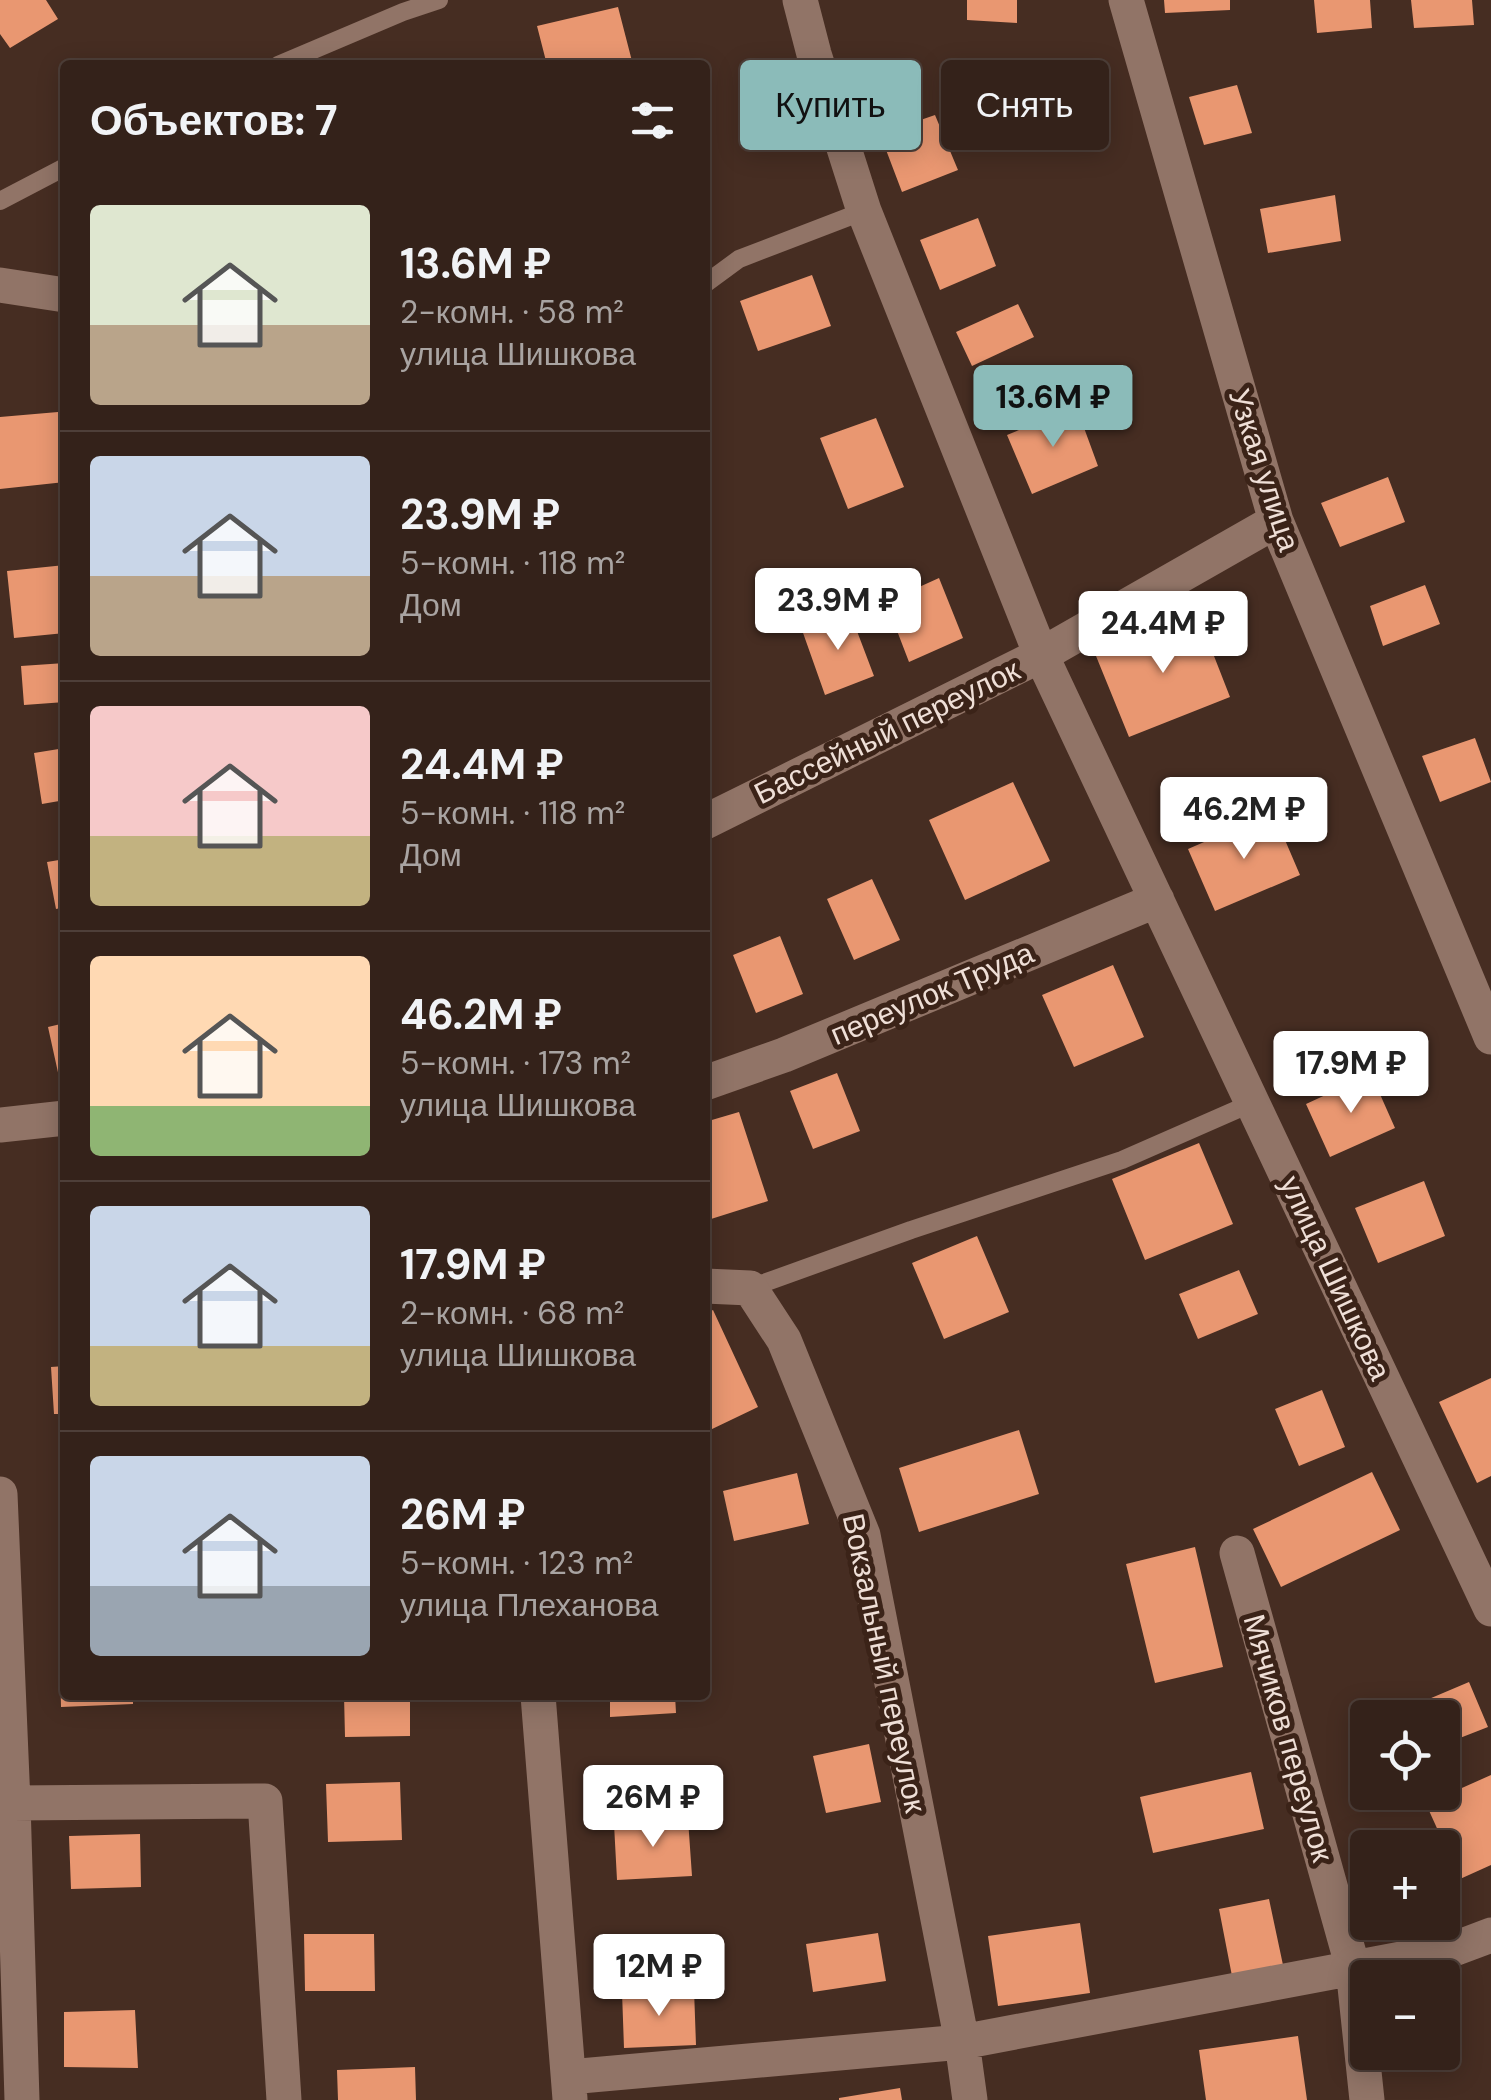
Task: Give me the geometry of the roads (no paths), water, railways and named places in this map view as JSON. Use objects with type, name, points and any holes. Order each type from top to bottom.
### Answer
[{"type":"street","name":"улица Шишкова","points":[[800,0],[864,211],[1041,655],[1491,1609]]},
{"type":"street","name":"Узкая улица","points":[[1126,0],[1276,521],[1491,1037]]},
{"type":"street","points":[[0,285],[60,293]]},
{"type":"street","name":"Бассейный переулок","points":[[710,820],[1041,655],[1276,521]]},
{"type":"street","name":"переулок Труда","points":[[710,1080],[784,1055],[1157,900]]},
{"type":"street","points":[[0,1125],[60,1119]]},
{"type":"street","points":[[710,1286],[750,1288]]},
{"type":"street","name":"Вокзальный переулок","points":[[750,1288],[784,1340],[863,1535],[970,2100]]},
{"type":"street","points":[[0,1494],[13,1803],[9,1969],[22,2100]]},
{"type":"street","name":"Мячиков переулок","points":[[1236,1553],[1351,1960]]},
{"type":"street","points":[[538,1700],[569,2088],[962,2042],[1350,1969]]},
{"type":"street","points":[[13,1803],[265,1801],[284,2100]]},
{"type":"street","points":[[1396,1960],[1454,1949],[1491,1935]]},
{"type":"street","name":"Мячиков переулок","points":[[1363,2070],[1366,2100]]},
{"type":"lane","points":[[290,60],[439,0]]},
{"type":"lane","points":[[0,202],[60,170]]},
{"type":"lane","points":[[710,280],[739,259],[864,211]]},
{"type":"lane","points":[[750,1288],[1122,1160],[1252,1102]]}]
